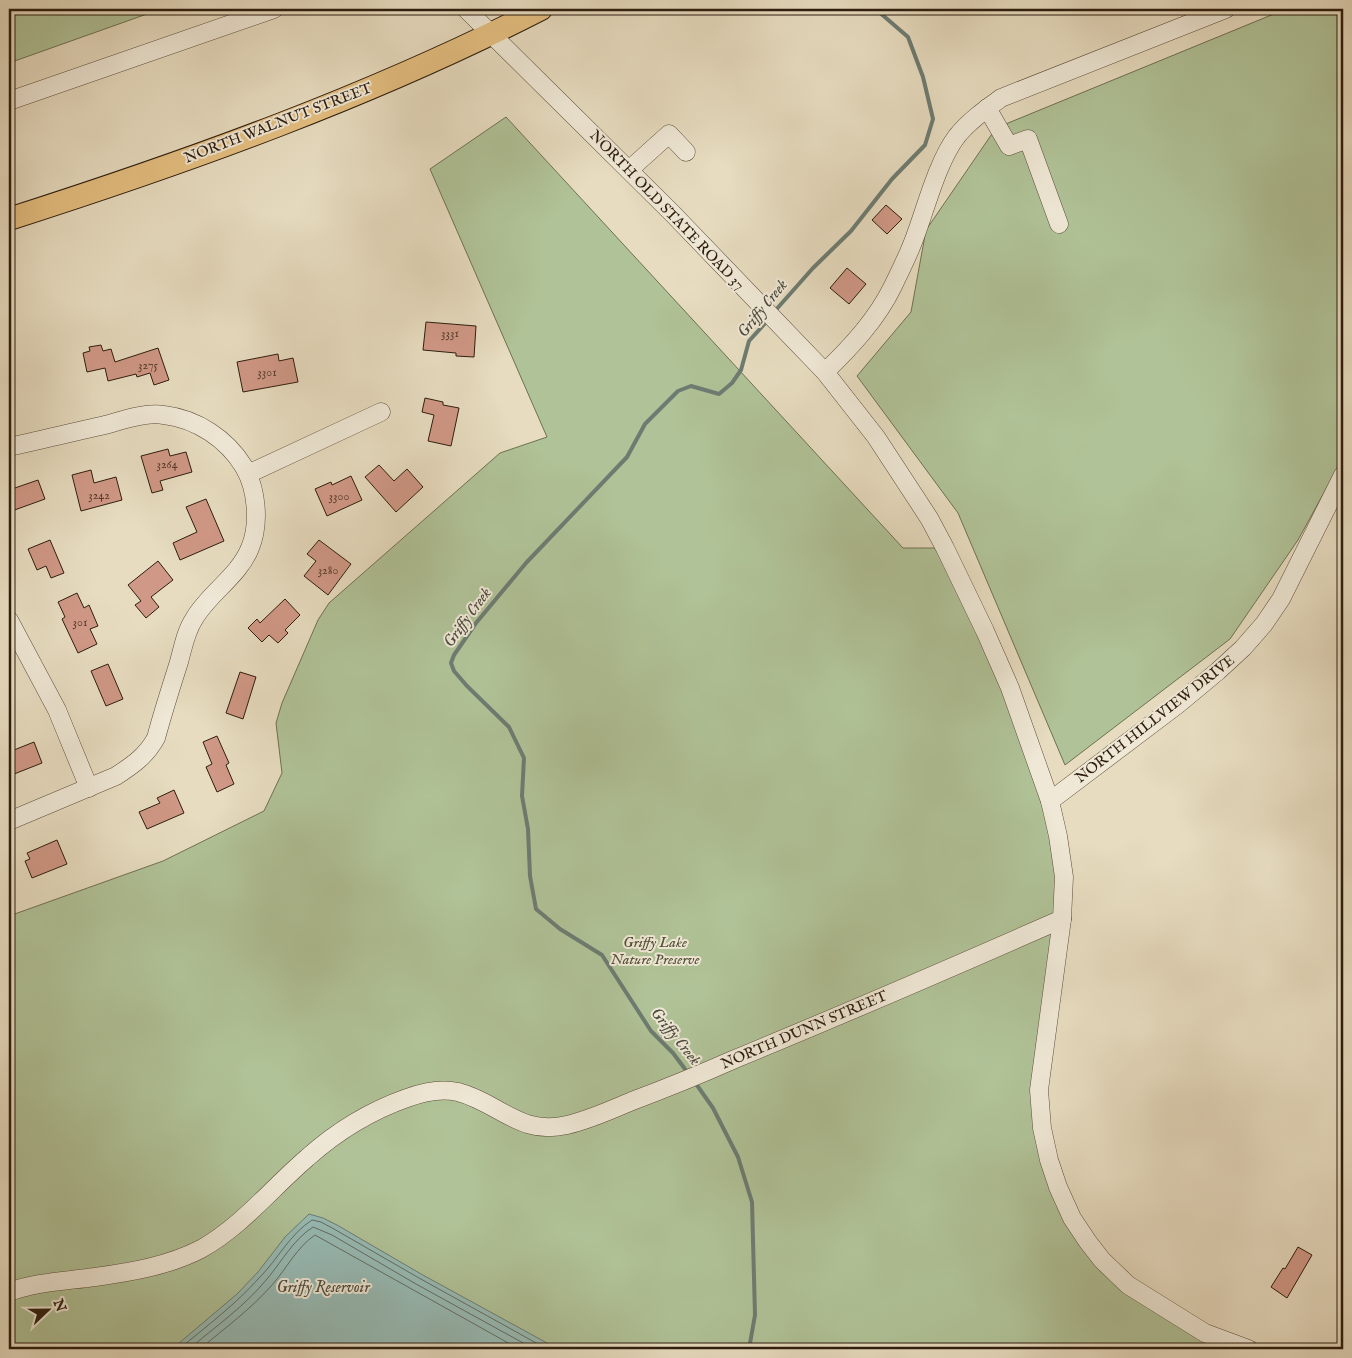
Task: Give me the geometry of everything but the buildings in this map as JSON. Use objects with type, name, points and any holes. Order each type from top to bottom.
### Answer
[{"type":"main road","name":"NORTH WALNUT STREET","points":[[9,219],[108,187],[357,94],[491,34],[541,9]]},
{"type":"street","points":[[9,101],[274,9]]},
{"type":"street","name":"NORTH OLD STATE ROAD 37","points":[[466,9],[630,170],[825,372],[892,460],[929,518],[945,548],[1010,688],[1050,801],[1064,877],[1062,919],[1039,1090],[1042,1128],[1058,1188],[1072,1218],[1088,1242],[1102,1260],[1128,1285],[1205,1334],[1248,1349]]},
{"type":"street","points":[[825,372],[846,352],[876,315],[893,288],[916,235],[930,192],[945,158],[958,136],[987,108],[1000,98],[1226,9]]},
{"type":"street","points":[[987,108],[1009,146],[1028,139],[1059,224]]},
{"type":"street","points":[[630,170],[669,134],[686,152]]},
{"type":"street","points":[[248,474],[381,412]]},
{"type":"street","points":[[9,447],[131,418],[163,415],[190,422],[215,435],[227,445],[239,458],[248,474],[254,491],[255,506],[254,537],[250,548],[240,566],[192,621],[156,738],[151,747],[139,761],[116,776],[9,821]]},
{"type":"street","name":"NORTH HILLVIEW DRIVE","points":[[1050,801],[1177,705],[1243,648],[1264,624],[1281,599],[1343,475]]},
{"type":"street","points":[[9,620],[57,710],[88,788]]},
{"type":"street","name":"NORTH DUNN STREET","points":[[9,1292],[39,1284],[142,1270],[168,1263],[198,1250],[235,1225],[307,1157],[334,1136],[365,1117],[406,1098],[435,1091],[459,1093],[474,1097],[528,1126],[539,1128],[550,1128],[583,1121],[884,997],[1062,919]]},
{"type":"green space","points":[[9,9],[161,9],[9,63]]},
{"type":"green space","points":[[1286,9],[1343,9],[1343,458],[1298,540],[1230,639],[1065,765],[958,513],[857,376],[911,312],[926,230],[996,128]]},
{"type":"green space","name":"Griffy Lake Nature Preserve","points":[[506,117],[903,548],[947,548],[1050,801],[1064,877],[1039,1090],[1049,1160],[1102,1260],[1227,1342],[1255,1342],[1258,1349],[9,1349],[9,916],[163,861],[264,811],[282,773],[276,723],[282,703],[318,620],[329,603],[500,453],[547,437],[430,169]]},
{"type":"water","name":"Griffy Reservoir","points":[[309,1214],[337,1225],[421,1274],[558,1349],[172,1349],[237,1294],[258,1272],[285,1237]]},
{"type":"waterway","name":"Griffy Creek","points":[[774,312],[813,268],[851,231],[892,179],[925,145],[933,119],[923,77],[908,37],[879,12],[870,9]]},
{"type":"waterway","name":"Griffy Creek","points":[[688,1073],[673,1053],[651,1031],[602,955],[560,929],[536,909],[530,876],[528,829],[522,796],[524,758],[509,727],[467,686],[454,671],[451,663],[454,655],[476,623],[526,563],[627,457],[645,424],[678,391],[691,386],[719,394],[732,383],[741,370],[749,341],[768,320]]},
{"type":"waterway","name":"Griffy Creek","points":[[694,1081],[713,1108],[738,1157],[752,1202],[755,1315],[749,1349]]}]
